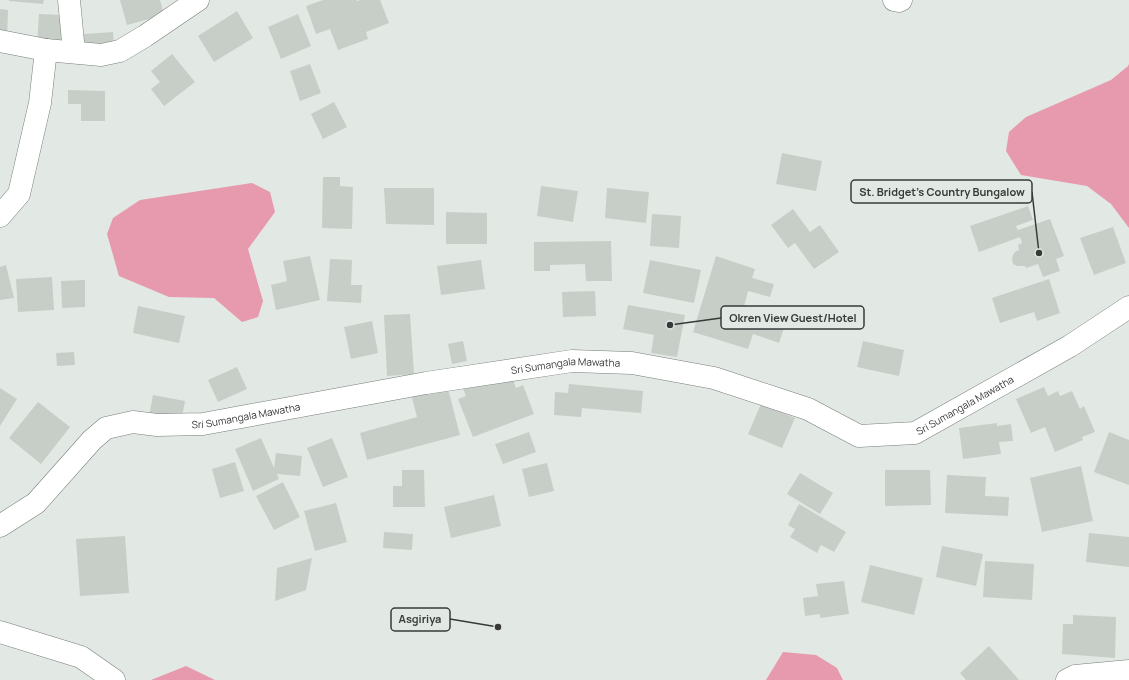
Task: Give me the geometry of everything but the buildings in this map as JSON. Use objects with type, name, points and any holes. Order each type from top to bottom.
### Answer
[{"type":"street","points":[[69,0],[74,52]]},
{"type":"street","points":[[0,42],[46,50],[101,55],[120,51],[198,0]]},
{"type":"street","points":[[894,0],[901,0]]},
{"type":"street","points":[[0,216],[19,194],[40,103],[46,50]]},
{"type":"street","name":"Sri Sumangala Mawatha","points":[[0,526],[36,503],[92,440],[106,428],[133,422],[157,425],[203,424],[426,383],[572,361],[632,363],[714,378],[808,409],[859,436],[915,433],[1070,346],[1129,307]]},
{"type":"street","points":[[0,632],[81,657],[114,680]]},
{"type":"street","points":[[1067,680],[1075,676],[1129,671]]},
{"type":"shaded area","points":[[1129,64],[1129,228],[1111,204],[1087,186],[1021,175],[1006,151],[1009,132],[1026,117],[1111,80]]},
{"type":"shaded area","points":[[252,183],[270,192],[275,212],[248,249],[263,301],[258,317],[242,322],[214,298],[169,297],[119,276],[107,234],[113,218],[140,200]]},
{"type":"shaded area","points":[[783,652],[816,655],[837,668],[843,680],[766,680]]},
{"type":"shaded area","points":[[186,666],[215,680],[151,680]]},
{"type":"place","name":"St. Bridget's Country Bungalow","points":[[1039,253]]},
{"type":"place","name":"Okren View Guest/Hotel","points":[[670,325]]},
{"type":"place","name":"Asgiriya","points":[[498,627]]}]
